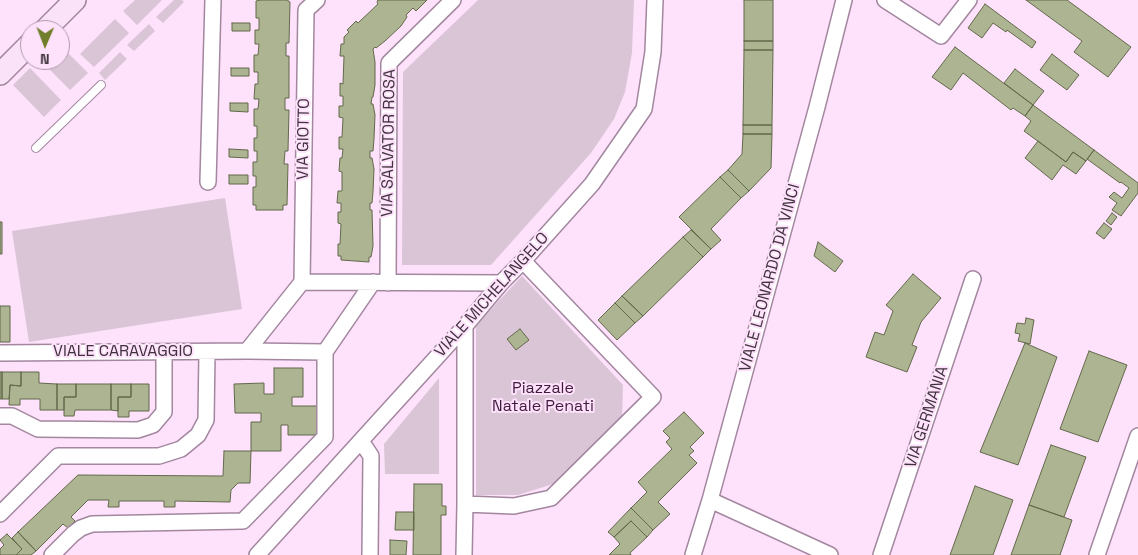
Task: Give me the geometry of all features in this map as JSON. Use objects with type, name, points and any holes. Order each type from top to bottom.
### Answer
[{"type":"main road","points":[[54,20],[75,0]]},
{"type":"main road","points":[[0,74],[20,54]]},
{"type":"street","points":[[208,182],[213,0]]},
{"type":"street","name":"VIA GIOTTO","points":[[302,282],[306,10],[317,0]]},
{"type":"street","name":"VIA SALVATOR ROSA","points":[[380,283],[389,63],[453,0]]},
{"type":"street","name":"VIALE MICHELANGELO","points":[[257,555],[592,184],[644,108],[653,52],[656,0]]},
{"type":"street","name":"VIALE LEONARDO DA VINCI","points":[[693,555],[710,500],[844,0]]},
{"type":"street","points":[[885,0],[942,36],[969,0]]},
{"type":"street","points":[[465,504],[514,506],[551,498],[653,397],[523,261]]},
{"type":"street","name":"VIA GERMANIA","points":[[881,555],[973,279]]},
{"type":"street","points":[[247,351],[302,282],[501,283]]},
{"type":"street","points":[[52,555],[73,534],[92,524],[243,521],[325,436],[325,352],[380,283]]},
{"type":"street","points":[[464,555],[465,326]]},
{"type":"street","points":[[0,416],[12,416],[38,429],[138,430],[153,425],[164,412],[164,352]]},
{"type":"street","points":[[0,514],[58,456],[160,456],[181,449],[198,435],[206,420],[207,352]]},
{"type":"street","name":"VIALE CARAVAGGIO","points":[[0,354],[325,352]]},
{"type":"street","points":[[58,429],[58,456]]},
{"type":"street","points":[[1097,555],[1138,436]]},
{"type":"street","points":[[360,441],[371,456],[370,555]]},
{"type":"street","points":[[710,500],[830,555]]},
{"type":"lane","points":[[36,148],[101,85]]},
{"type":"green space","points":[[135,0],[162,0],[137,25],[123,11]]},
{"type":"green space","points":[[174,0],[182,0],[184,2],[163,23],[156,17]]},
{"type":"green space","points":[[478,0],[634,0],[632,53],[625,92],[614,119],[591,153],[491,265],[402,265],[403,72]]},
{"type":"green space","points":[[115,19],[129,33],[94,67],[80,54]]},
{"type":"green space","points":[[149,24],[155,31],[134,51],[127,45]]},
{"type":"green space","points":[[120,52],[127,59],[105,80],[99,73]]},
{"type":"green space","points":[[70,55],[88,73],[70,90],[50,70],[70,70]]},
{"type":"green space","points":[[28,70],[32,70],[61,100],[44,117],[13,85]]},
{"type":"green space","points":[[225,198],[242,309],[29,342],[12,231]]},
{"type":"green space","name":"Piazzale Natale Penati","points":[[522,276],[623,385],[622,417],[553,484],[518,495],[476,495],[476,325]]},
{"type":"green space","points":[[439,378],[439,474],[385,474],[384,444]]},
{"type":"building","points":[[288,0],[290,2],[289,43],[286,43],[286,56],[289,56],[289,98],[285,98],[285,110],[289,110],[288,151],[285,151],[284,164],[288,164],[287,205],[283,205],[283,210],[256,210],[256,205],[253,205],[253,187],[256,187],[256,176],[253,176],[253,162],[257,162],[257,151],[254,151],[254,138],[257,138],[257,126],[254,126],[254,109],[258,109],[259,99],[254,99],[255,84],[258,84],[258,72],[254,72],[254,55],[258,55],[259,44],[255,44],[255,30],[259,30],[259,18],[256,18],[256,1]]},
{"type":"building","points":[[378,0],[427,0],[416,11],[413,8],[406,15],[407,17],[401,26],[373,49],[375,85],[371,104],[373,104],[375,115],[373,151],[370,151],[370,158],[372,158],[374,169],[370,210],[372,210],[373,246],[369,262],[341,260],[341,256],[338,256],[341,224],[338,223],[338,212],[341,212],[341,203],[337,203],[338,191],[342,191],[342,172],[339,171],[343,149],[339,149],[339,137],[342,137],[343,118],[339,117],[339,106],[343,106],[343,96],[340,96],[340,83],[343,84],[344,56],[340,56],[341,44],[344,44],[344,37],[349,32],[347,30],[356,21],[358,23],[378,4]]},
{"type":"building","points":[[744,0],[773,0],[773,41],[744,41]]},
{"type":"building","points":[[1026,0],[1067,0],[1131,47],[1108,77],[1074,52],[1082,41]]},
{"type":"building","points":[[985,4],[1036,42],[1032,48],[1007,30],[1006,32],[993,23],[982,38],[968,28]]},
{"type":"building","points":[[232,23],[250,23],[250,31],[232,31]]},
{"type":"building","points":[[744,41],[773,41],[773,50],[744,50]]},
{"type":"building","points":[[955,47],[1033,105],[1025,116],[1013,108],[1011,110],[963,73],[951,90],[932,77]]},
{"type":"building","points":[[744,50],[773,50],[772,125],[743,125]]},
{"type":"building","points":[[1052,54],[1079,75],[1067,90],[1040,70]]},
{"type":"building","points":[[231,68],[249,68],[249,76],[231,76]]},
{"type":"building","points":[[1015,69],[1044,91],[1033,105],[1004,83]]},
{"type":"building","points":[[230,103],[248,103],[248,112],[230,111]]},
{"type":"building","points":[[1033,105],[1094,150],[1086,161],[1073,152],[1066,162],[1024,131],[1031,121],[1025,116]]},
{"type":"building","points":[[743,125],[772,125],[772,134],[743,134]]},
{"type":"building","points":[[743,134],[772,134],[771,168],[749,191],[728,170],[742,154]]},
{"type":"building","points":[[1038,141],[1066,162],[1073,152],[1086,161],[1076,174],[1063,165],[1052,180],[1025,158]]},
{"type":"building","points":[[229,149],[248,150],[248,158],[229,157]]},
{"type":"building","points":[[1094,150],[1138,183],[1138,193],[1121,216],[1112,210],[1117,203],[1109,197],[1114,192],[1122,198],[1129,188],[1087,159]]},
{"type":"building","points":[[728,170],[749,191],[741,198],[720,177]]},
{"type":"building","points":[[229,175],[248,175],[248,184],[229,184]]},
{"type":"building","points":[[720,177],[741,198],[711,229],[721,240],[711,249],[679,217]]},
{"type":"building","points":[[1112,213],[1117,217],[1111,225],[1106,221]]},
{"type":"building","points":[[0,222],[2,222],[2,254],[0,254]]},
{"type":"building","points":[[1104,223],[1112,229],[1104,239],[1096,233]]},
{"type":"building","points":[[691,230],[711,249],[703,257],[683,237]]},
{"type":"building","points":[[683,237],[703,257],[643,316],[622,296]]},
{"type":"building","points":[[818,242],[843,261],[835,272],[814,256]]},
{"type":"building","points":[[913,274],[941,298],[921,322],[912,345],[917,347],[907,372],[866,357],[875,332],[884,335],[893,311],[886,305]]},
{"type":"building","points":[[622,296],[643,316],[635,323],[615,303]]},
{"type":"building","points":[[615,303],[635,323],[617,340],[598,320]]},
{"type":"building","points":[[0,306],[10,306],[10,342],[0,342]]},
{"type":"building","points":[[1026,318],[1034,320],[1030,344],[1018,341],[1020,334],[1015,333],[1017,323],[1025,324]]},
{"type":"building","points":[[520,329],[529,340],[516,350],[507,339]]},
{"type":"building","points":[[1025,343],[1057,357],[1018,465],[980,452]]},
{"type":"building","points":[[1089,351],[1127,365],[1098,442],[1060,429]]},
{"type":"building","points":[[274,368],[303,368],[303,397],[292,397],[292,406],[319,406],[319,435],[288,435],[288,425],[281,425],[281,451],[251,451],[251,422],[261,422],[261,413],[235,413],[234,384],[264,383],[264,394],[274,394]]},
{"type":"building","points":[[0,372],[2,372],[2,399],[0,399]]},
{"type":"building","points":[[2,372],[21,372],[21,386],[10,385],[9,399],[2,399]]},
{"type":"building","points":[[21,372],[39,372],[39,383],[57,384],[57,410],[40,410],[40,399],[20,399],[20,405],[9,405],[10,385],[21,386]]},
{"type":"building","points":[[57,384],[76,384],[76,397],[64,397],[64,410],[57,410]]},
{"type":"building","points":[[76,384],[111,384],[111,410],[75,410],[74,416],[64,416],[64,397],[76,397]]},
{"type":"building","points":[[111,384],[131,384],[131,397],[118,397],[118,411],[111,410]]},
{"type":"building","points":[[131,384],[149,384],[149,411],[129,411],[129,417],[118,417],[118,397],[131,397]]},
{"type":"building","points":[[684,412],[704,433],[690,447],[694,451],[689,455],[697,463],[658,502],[670,514],[653,530],[631,508],[647,492],[638,482],[672,449],[666,442],[670,438],[663,431]]},
{"type":"building","points":[[1051,445],[1086,457],[1064,517],[1029,505]]},
{"type":"building","points":[[224,451],[251,451],[250,483],[238,483],[231,490],[230,502],[175,501],[175,507],[164,507],[164,501],[119,501],[119,507],[108,507],[109,500],[88,500],[71,517],[75,521],[68,528],[63,524],[36,551],[18,532],[78,475],[223,476]]},
{"type":"building","points":[[414,484],[442,484],[442,506],[446,506],[446,515],[441,515],[441,555],[413,555]]},
{"type":"building","points":[[975,486],[1013,500],[993,555],[950,555]]},
{"type":"building","points":[[1029,505],[1072,520],[1060,555],[1011,555]]},
{"type":"building","points":[[631,508],[653,530],[647,537],[631,521],[614,537],[608,532]]},
{"type":"building","points":[[396,512],[414,512],[414,530],[395,530]]},
{"type":"building","points":[[631,521],[647,537],[630,553],[631,555],[609,555],[620,544],[614,537]]},
{"type":"building","points":[[18,532],[36,551],[31,555],[16,555],[22,549],[12,538]]},
{"type":"building","points":[[7,534],[22,549],[16,555],[0,555],[0,549],[4,545],[0,540]]},
{"type":"building","points":[[390,540],[407,541],[406,555],[390,555]]}]
